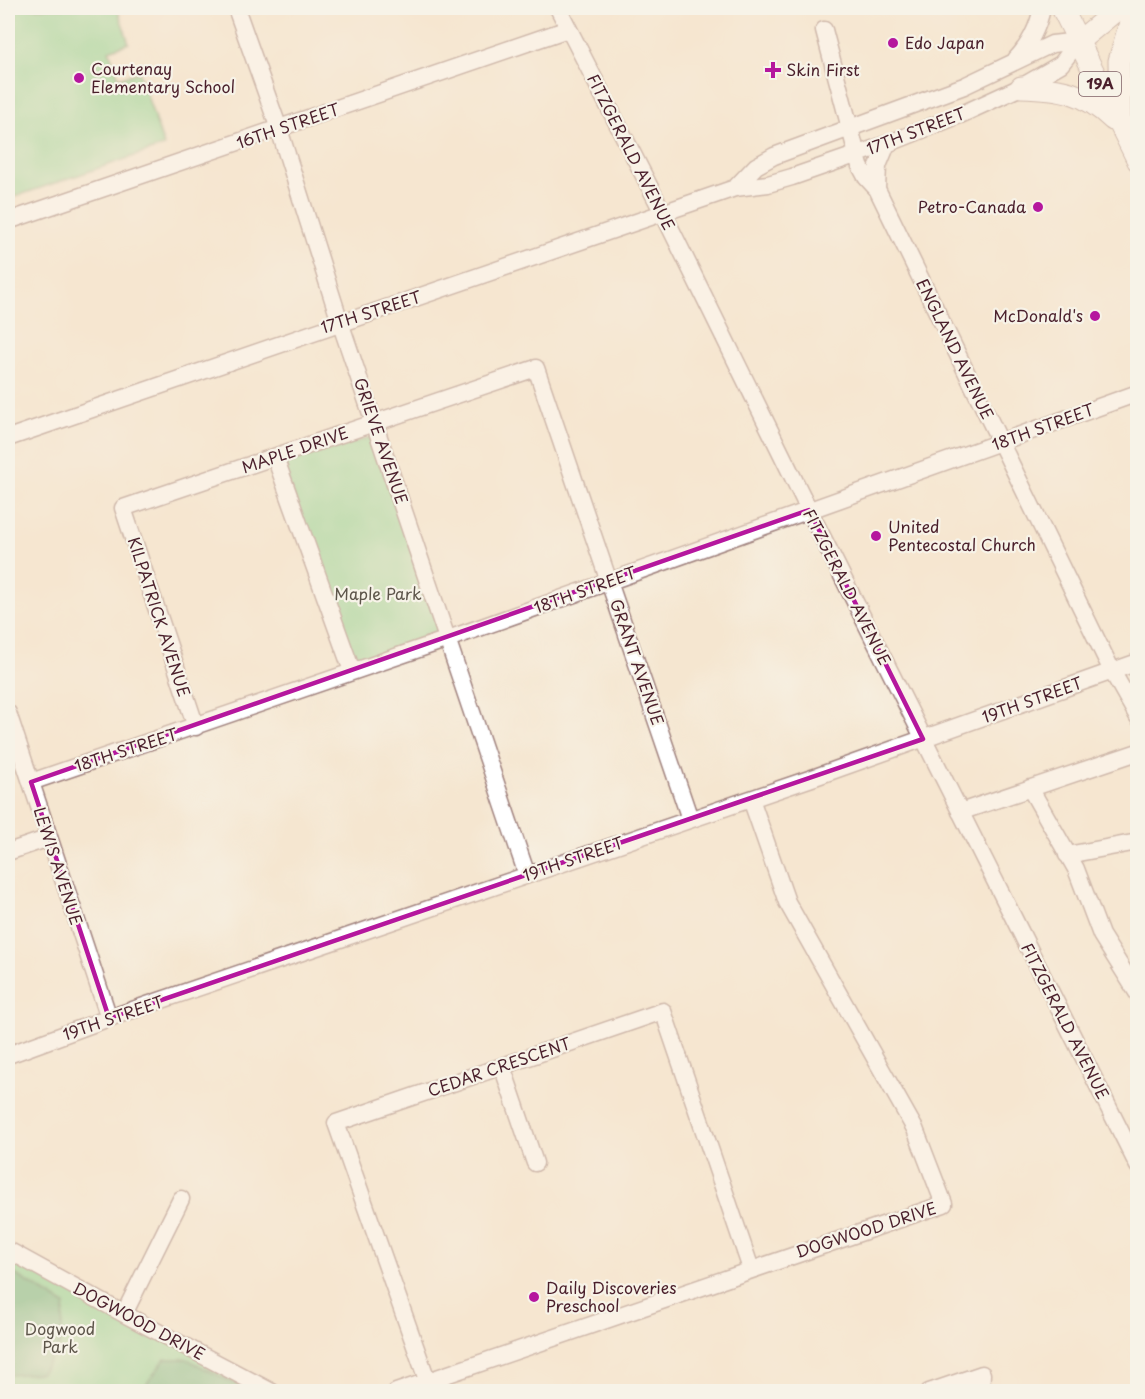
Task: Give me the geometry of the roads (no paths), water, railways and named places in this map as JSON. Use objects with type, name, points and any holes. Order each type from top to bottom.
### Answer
[{"type":"main road","points":[[1062,8],[1079,42]]},
{"type":"main road","name":"17TH STREET","points":[[1079,42],[1119,8]]},
{"type":"main road","points":[[1120,126],[1119,61],[1134,8]]},
{"type":"main road","name":"19A","points":[[1079,42],[1137,161]]},
{"type":"main road","points":[[1021,87],[1066,90],[1081,95],[1099,106],[1120,126]]},
{"type":"street","name":"GRIEVE AVENUE","points":[[236,8],[279,129],[340,322],[527,875]]},
{"type":"street","name":"FITZGERALD AVENUE","points":[[558,8],[663,213],[1137,1166]]},
{"type":"street","points":[[1008,66],[1032,39],[1040,21],[1042,8]]},
{"type":"street","name":"16TH STREET","points":[[8,221],[568,29]]},
{"type":"street","name":"ENGLAND AVENUE","points":[[824,30],[856,154],[866,177],[877,189],[1112,671],[1137,717]]},
{"type":"street","name":"17TH STREET","points":[[735,188],[756,166],[774,156],[964,86],[1052,44],[1079,42]]},
{"type":"street","name":"17TH STREET","points":[[8,438],[735,188],[768,184],[887,144],[960,115],[1021,87],[1062,64],[1079,42]]},
{"type":"street","points":[[877,189],[878,166],[887,144]]},
{"type":"street","name":"MAPLE DRIVE","points":[[123,508],[536,368]]},
{"type":"street","name":"GRANT AVENUE","points":[[536,368],[690,819]]},
{"type":"street","name":"18TH STREET","points":[[31,782],[448,639],[1137,393]]},
{"type":"street","points":[[275,457],[352,671]]},
{"type":"street","name":"KILPATRICK AVENUE","points":[[123,508],[196,727]]},
{"type":"street","name":"19TH STREET","points":[[8,1055],[109,1018],[751,799],[1137,662]]},
{"type":"street","name":"LEWIS AVENUE","points":[[8,713],[109,1018]]},
{"type":"street","points":[[960,812],[1137,752]]},
{"type":"street","points":[[1030,788],[1076,869],[1101,935],[1137,994]]},
{"type":"street","name":"DOGWOOD DRIVE","points":[[396,1392],[430,1387],[752,1269],[944,1204],[915,1129],[787,902],[751,799]]},
{"type":"street","points":[[8,852],[49,838]]},
{"type":"street","points":[[1067,855],[1137,842]]},
{"type":"street","name":"CEDAR CRESCENT","points":[[430,1387],[336,1123],[663,1011],[752,1269]]},
{"type":"street","points":[[502,1066],[535,1163]]},
{"type":"street","points":[[124,1314],[181,1199]]},
{"type":"street","name":"DOGWOOD DRIVE","points":[[8,1250],[272,1392]]},
{"type":"street","points":[[928,1392],[982,1374],[981,1392]]},
{"type":"place","name":"Edo Japan","points":[[893,43]]},
{"type":"place","name":"Skin First","points":[[773,70]]},
{"type":"place","name":"Courtenay Elementary School","points":[[79,78]]},
{"type":"place","name":"Petro-Canada","points":[[1038,207]]},
{"type":"place","name":"McDonald's","points":[[1095,316]]},
{"type":"place","name":"United Pentecostal Church","points":[[876,536]]},
{"type":"place","name":"Daily Discoveries Preschool","points":[[534,1297]]},
{"type":"park label","name":"Maple Park","points":[[378,594]]},
{"type":"park label","name":"Dogwood Park","points":[[60,1338]]}]
